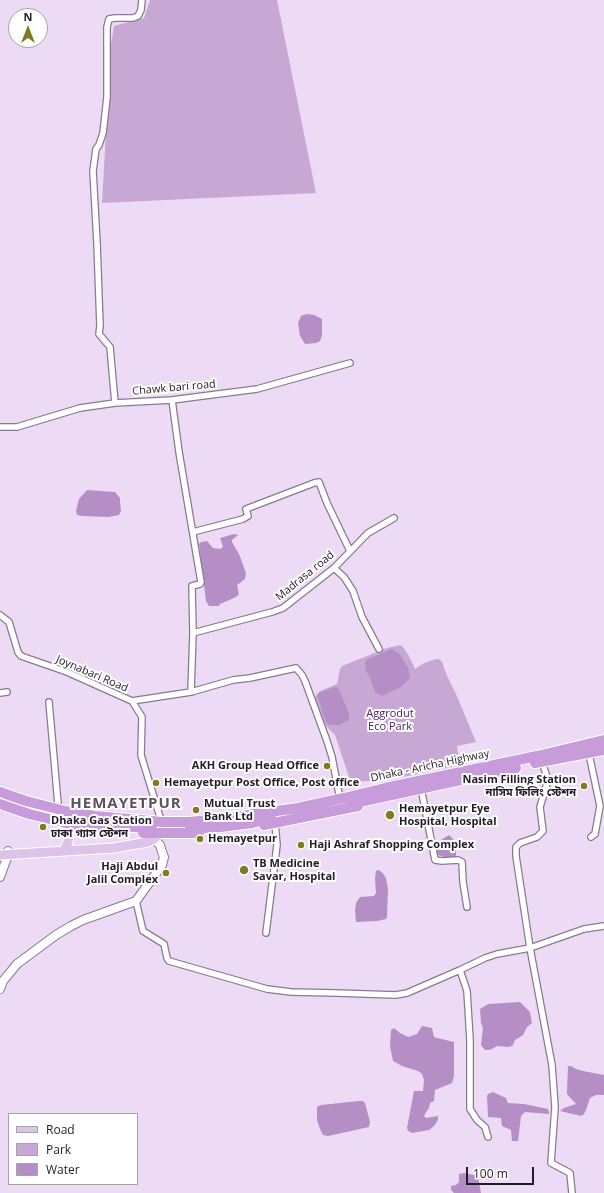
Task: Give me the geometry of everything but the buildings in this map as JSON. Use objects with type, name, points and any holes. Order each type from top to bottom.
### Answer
[{"type":"highway","name":"Dhaka - Aricha Highway","points":[[0,798],[21,806],[68,818],[114,826],[212,828],[252,823],[332,807],[387,791],[604,740]]},
{"type":"highway","name":"Dhaka - Aricha Highway","points":[[0,792],[26,801],[65,811],[95,816],[162,822],[219,820],[298,808],[387,791],[421,788],[604,750]]},
{"type":"highway","points":[[0,787],[58,804],[103,812],[160,817],[223,814],[364,789],[387,791]]},
{"type":"highway","points":[[0,804],[29,814],[66,823],[154,836],[210,833],[275,823],[375,803],[387,791]]},
{"type":"main road","points":[[64,848],[68,842],[69,836],[66,823]]},
{"type":"main road","points":[[4,853],[113,844],[147,839],[154,836]]},
{"type":"main road","points":[[4,853],[114,848],[148,842],[154,836]]},
{"type":"street","points":[[115,403],[110,347],[100,334],[93,171],[96,149],[103,133],[107,97],[107,27],[109,19],[133,18],[138,16],[141,10],[142,0]]},
{"type":"street","name":"Chawk bari road","points":[[0,427],[17,427],[80,408],[115,403],[172,400],[257,388],[350,363]]},
{"type":"street","points":[[172,400],[179,452],[201,582],[200,584],[192,586],[193,633],[191,692]]},
{"type":"street","points":[[193,532],[243,518],[248,516],[246,509],[319,482],[327,504],[350,551]]},
{"type":"street","name":"Madrasa road","points":[[193,633],[283,608],[334,568],[368,533],[394,518]]},
{"type":"street","points":[[334,568],[344,577],[353,591],[362,617],[379,648]]},
{"type":"street","name":"Joynabari Road","points":[[0,615],[9,622],[18,652],[21,656],[67,672],[132,702],[142,718],[141,755],[160,817]]},
{"type":"street","points":[[132,702],[191,692],[233,680],[250,678],[294,668],[297,669],[305,680],[327,741],[332,757],[339,794]]},
{"type":"street","points":[[0,693],[7,692]]},
{"type":"street","points":[[49,702],[58,804]]},
{"type":"street","points":[[589,754],[600,806],[595,834],[592,837]]},
{"type":"street","points":[[542,762],[548,780],[540,807],[543,831],[537,837],[520,843],[516,847],[516,856],[530,948],[552,1065],[556,1107],[551,1163],[570,1173],[572,1193]]},
{"type":"street","points":[[421,788],[435,860],[442,862],[458,860],[462,862],[463,882],[467,907]]},
{"type":"street","points":[[266,933],[277,845],[275,823]]},
{"type":"street","points":[[0,989],[3,981],[17,964],[56,935],[84,920],[136,901],[162,865],[164,857],[154,836]]},
{"type":"street","points":[[0,877],[4,853]]},
{"type":"street","points":[[136,901],[144,930],[147,934],[164,944],[169,961],[267,989],[291,992],[396,995],[406,993],[484,958],[530,948],[584,929],[604,926]]},
{"type":"street","points":[[460,970],[467,991],[470,1040],[470,1109],[477,1120],[485,1127],[488,1137]]},
{"type":"green space","points":[[150,0],[277,0],[316,193],[102,203],[111,44],[114,26],[144,18]]},
{"type":"green space","name":"Aggrodut Eco Park","points":[[400,645],[408,654],[415,669],[424,663],[436,659],[439,659],[442,662],[476,742],[457,746],[460,765],[394,779],[353,782],[349,777],[335,735],[326,726],[320,714],[315,697],[320,691],[337,684],[342,666],[387,648]]},
{"type":"water","points":[[306,314],[314,315],[322,319],[322,335],[320,341],[316,343],[305,344],[300,336],[298,323],[301,316]]},
{"type":"water","points":[[87,490],[115,492],[120,498],[121,511],[119,515],[108,517],[77,515],[76,511],[79,499]]},
{"type":"water","points":[[234,534],[238,535],[232,540],[232,542],[239,554],[246,573],[245,579],[237,585],[239,594],[236,597],[220,604],[219,606],[209,606],[206,601],[199,544],[207,541],[213,548],[220,549],[223,547],[220,538]]},
{"type":"water","points":[[392,649],[400,654],[408,668],[410,678],[401,687],[382,696],[375,692],[366,671],[365,662],[368,659]]},
{"type":"water","points":[[334,687],[338,688],[349,713],[349,720],[340,725],[330,725],[326,722],[317,696],[319,693]]},
{"type":"water","points":[[449,835],[453,839],[456,850],[456,857],[454,858],[447,858],[438,855],[436,852],[436,843]]},
{"type":"water","points":[[378,870],[382,872],[386,878],[388,889],[387,917],[386,919],[377,921],[356,922],[356,903],[360,897],[374,896],[376,893],[375,878],[376,871]]},
{"type":"water","points":[[520,1002],[530,1012],[532,1023],[527,1027],[523,1035],[515,1040],[513,1045],[509,1047],[497,1046],[490,1050],[485,1050],[481,1045],[483,1028],[480,1009],[488,1004]]},
{"type":"water","points":[[422,1026],[432,1028],[434,1037],[454,1042],[454,1076],[452,1083],[435,1090],[434,1101],[430,1103],[424,1116],[426,1118],[438,1116],[438,1120],[434,1126],[429,1130],[412,1133],[408,1131],[407,1128],[414,1091],[423,1091],[424,1080],[422,1074],[418,1071],[402,1066],[393,1061],[390,1046],[391,1030],[394,1028],[408,1037],[417,1034]]},
{"type":"water","points":[[568,1066],[583,1071],[604,1075],[604,1095],[596,1095],[590,1098],[584,1114],[581,1116],[560,1111],[576,1104],[567,1094]]},
{"type":"water","points":[[493,1092],[506,1098],[508,1103],[524,1104],[548,1109],[549,1114],[525,1112],[521,1116],[518,1141],[512,1141],[511,1130],[502,1126],[501,1118],[488,1117],[487,1096]]},
{"type":"water","points":[[363,1101],[365,1103],[370,1122],[369,1127],[328,1136],[323,1135],[317,1120],[317,1107],[321,1105]]},
{"type":"water","points":[[464,1173],[478,1177],[481,1193],[454,1193],[451,1190],[451,1186],[456,1185],[459,1182],[459,1174]]},
{"type":"place","name":"AKH Group Head Office","points":[[327,766]]},
{"type":"place","name":"Hemayetpur Post Office, Post office","points":[[156,783]]},
{"type":"place","name":"Nasim Filling Station নাসিম ফিলিং স্টেশন","points":[[584,786]]},
{"type":"place","name":"Mutual Trust Bank Ltd","points":[[196,810]]},
{"type":"place","name":"Hemayetpur Eye Hospital, Hospital","points":[[390,815]]},
{"type":"place","name":"Dhaka Gas Station ঢাকা গ্যাস স্টেশন","points":[[43,827]]},
{"type":"place","name":"Hemayetpur","points":[[200,839]]},
{"type":"place","name":"Haji Ashraf Shopping Complex","points":[[301,845]]},
{"type":"place","name":"TB Medicine Savar, Hospital","points":[[244,870]]},
{"type":"place","name":"Haji Abdul Jalil Complex","points":[[166,873]]},
{"type":"district","name":"HEMAYETPUR","points":[[126,804]]}]
